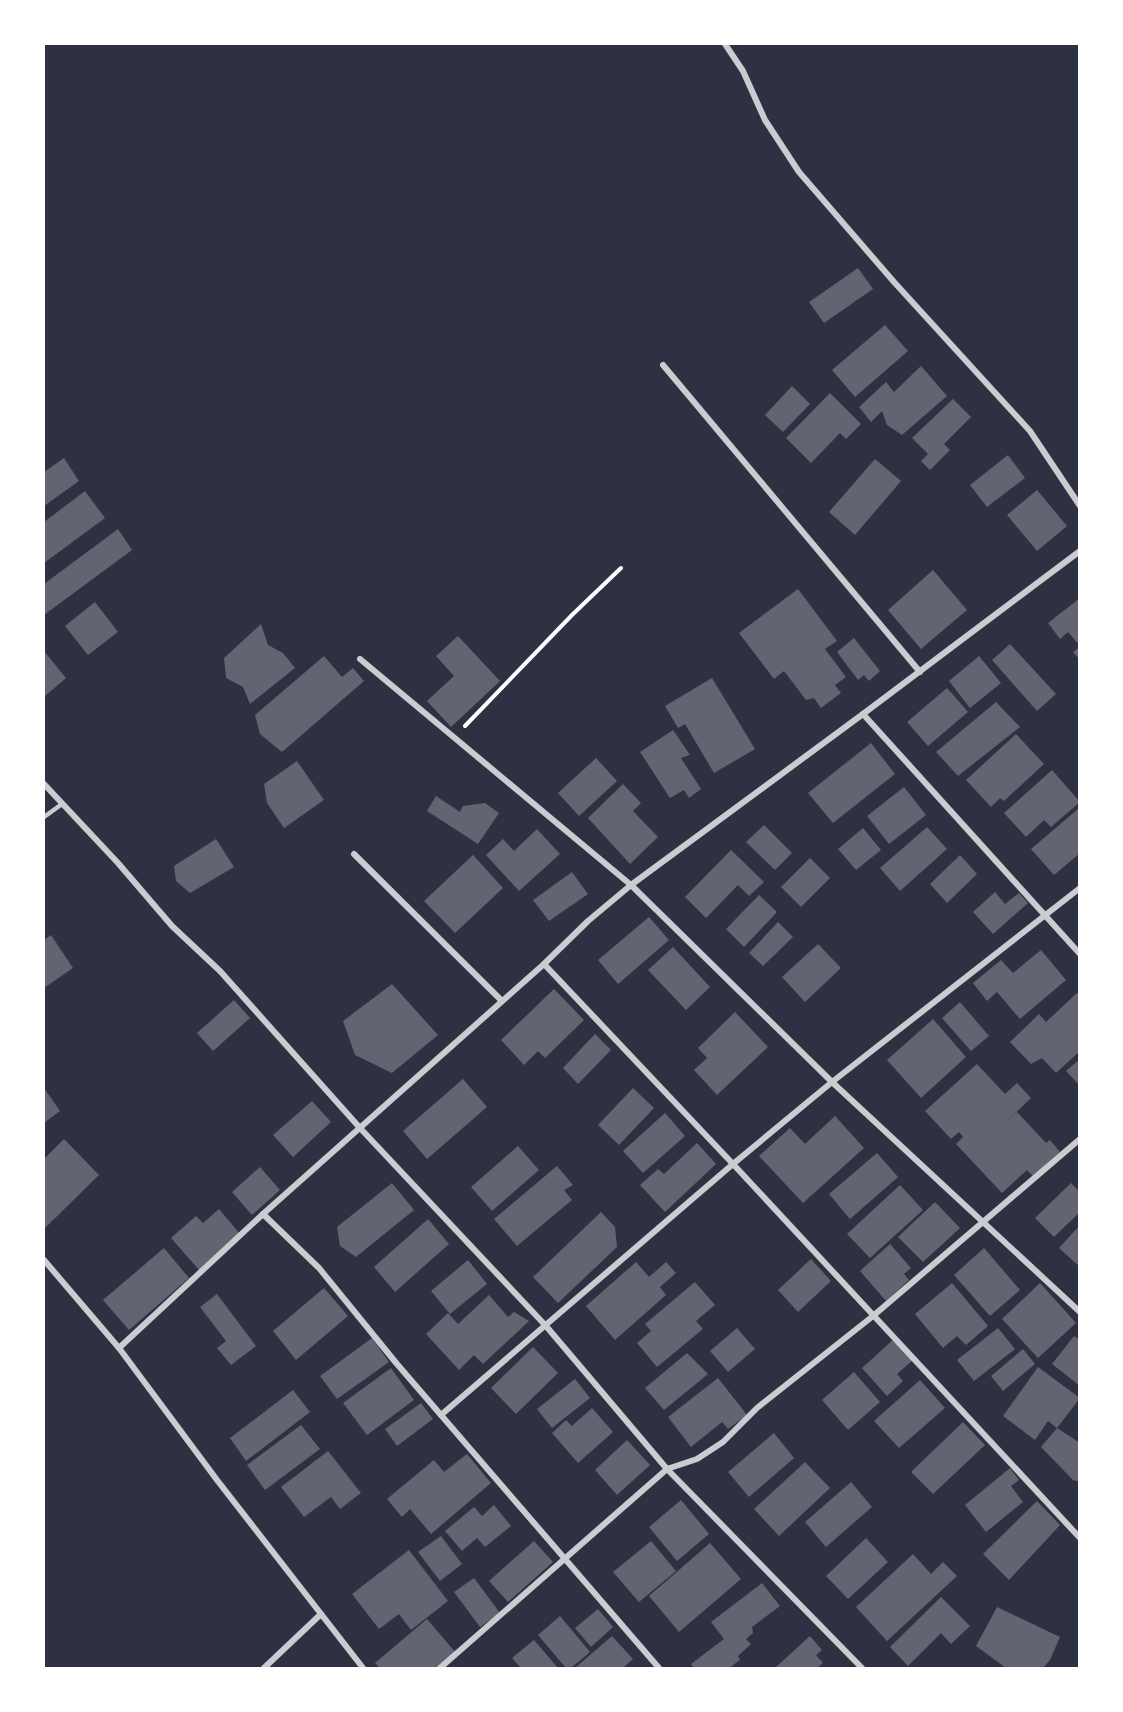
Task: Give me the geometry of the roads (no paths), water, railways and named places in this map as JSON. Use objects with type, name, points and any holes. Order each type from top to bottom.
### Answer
[{"type":"street","points":[[725,44],[743,70],[765,120],[799,172],[894,282],[1030,431],[1080,507]]},
{"type":"street","points":[[663,365],[920,672]]},
{"type":"street","points":[[119,1348],[263,1214],[502,1001],[588,921],[631,885],[1080,551]]},
{"type":"street","points":[[360,659],[631,885],[832,1082],[1080,1312]]},
{"type":"street","points":[[863,714],[1080,954]]},
{"type":"street","points":[[44,784],[118,863],[172,926],[220,971],[360,1128],[546,1326],[667,1469],[862,1668]]},
{"type":"street","points":[[354,854],[502,1001]]},
{"type":"street","points":[[441,1415],[832,1082],[1080,888]]},
{"type":"street","points":[[543,964],[733,1164],[1080,1538]]},
{"type":"street","points":[[440,1668],[667,1469],[697,1459],[712,1451],[757,1408],[873,1316],[1080,1139]]},
{"type":"street","points":[[263,1214],[319,1268],[441,1415],[659,1668]]},
{"type":"street","points":[[44,1260],[119,1348],[363,1668]]},
{"type":"street","points":[[264,1668],[321,1614]]},
{"type":"lane","points":[[44,817],[62,804]]}]
